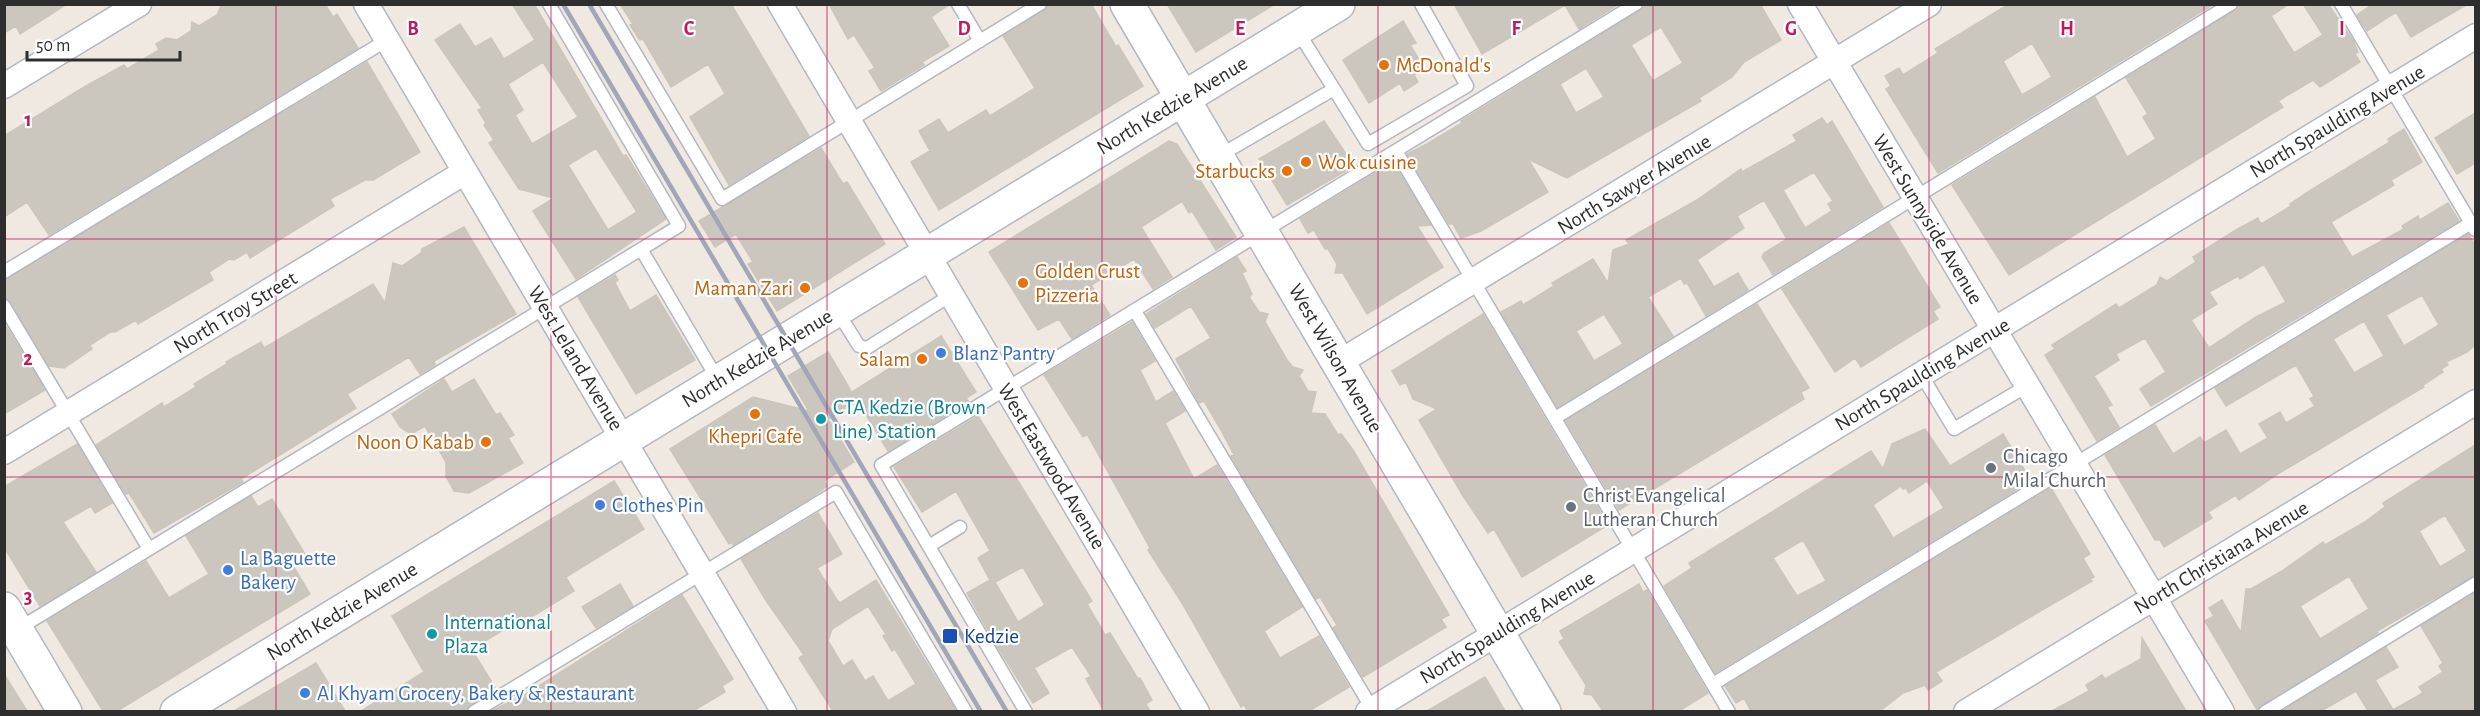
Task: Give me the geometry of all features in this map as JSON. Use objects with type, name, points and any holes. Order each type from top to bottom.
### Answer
[{"type":"main road","name":"West Wilson Avenue","points":[[1127,4],[1544,711]]},
{"type":"main road","name":"North Kedzie Avenue","points":[[177,711],[1338,4]]},
{"type":"main road","points":[[10,619],[65,711]]},
{"type":"street","points":[[4,86],[139,4]]},
{"type":"street","name":"West Leland Avenue","points":[[366,4],[624,439],[780,710]]},
{"type":"street","name":"West Eastwood Avenue","points":[[780,4],[1197,711]]},
{"type":"street","name":"West Sunnyside Avenue","points":[[1800,4],[2222,711]]},
{"type":"street","name":"North Sawyer Avenue","points":[[1338,363],[1929,4]]},
{"type":"street","name":"North Spaulding Avenue","points":[[1372,711],[2475,36]]},
{"type":"street","name":"North Troy Street","points":[[4,452],[465,172]]},
{"type":"street","name":"North Christiana Avenue","points":[[1966,711],[2475,402]]},
{"type":"lane","points":[[10,619],[149,549],[679,226],[549,4]]},
{"type":"lane","points":[[606,4],[722,199],[1040,4]]},
{"type":"lane","points":[[958,4],[980,41]]},
{"type":"lane","points":[[1297,29],[1368,144],[1467,86],[1421,4]]},
{"type":"lane","points":[[1026,711],[881,465],[1263,234],[1636,4]]},
{"type":"lane","points":[[1555,418],[2231,4]]},
{"type":"lane","points":[[1713,684],[2473,227],[2341,4]]},
{"type":"lane","points":[[4,273],[387,40]]},
{"type":"lane","points":[[1216,157],[1334,89]]},
{"type":"lane","points":[[1396,151],[1730,711]]},
{"type":"lane","points":[[641,249],[719,381]]},
{"type":"lane","points":[[836,310],[859,346],[867,348],[951,295]]},
{"type":"lane","points":[[4,306],[149,549]]},
{"type":"lane","points":[[1135,311],[1372,711]]},
{"type":"lane","points":[[1921,374],[1954,429],[2027,386]]},
{"type":"lane","points":[[474,711],[836,492],[966,711]]},
{"type":"lane","points":[[929,546],[960,526]]},
{"type":"lane","points":[[2265,711],[2475,583]]},
{"type":"building","points":[[4,4],[67,4],[20,34],[16,26],[4,33]]},
{"type":"building","points":[[222,4],[325,4],[333,17],[337,14],[358,48],[49,235],[27,202],[4,217],[4,136],[86,86],[124,65],[127,69],[159,50],[156,44],[166,38],[177,40],[191,31],[192,22],[199,26],[217,15]]},
{"type":"building","points":[[512,4],[534,4],[623,156],[626,155],[666,219],[576,279],[533,211],[554,198],[519,189],[489,143],[494,140],[478,110],[482,108],[435,40],[460,24],[475,47],[491,38],[504,59],[535,40]],"holes":[[[543,62],[578,117],[532,144],[515,115],[523,110],[508,84]],[[596,148],[637,212],[608,230],[568,165]]]},
{"type":"building","points":[[620,4],[731,4],[809,136],[729,185],[690,117],[725,94],[708,64],[671,87],[643,39],[640,40],[630,25],[633,24]]},
{"type":"building","points":[[829,4],[950,4],[931,17],[949,46],[922,62],[924,65],[881,91],[869,71],[875,68],[854,35],[848,39]]},
{"type":"building","points":[[1050,4],[1091,4],[1116,47],[1118,45],[1143,86],[939,210],[911,162],[930,151],[919,131],[939,119],[948,133],[986,110],[990,116],[1035,88],[1003,36],[1044,11]]},
{"type":"building","points":[[1167,4],[1275,4],[1196,52]]},
{"type":"building","points":[[1454,4],[1619,4],[1579,29],[1565,5],[1482,54]]},
{"type":"building","points":[[1644,4],[1760,4],[1781,40],[1744,62],[1732,77],[1699,98],[1701,101],[1567,178],[1528,159],[1548,192],[1481,231],[1461,238],[1453,224],[1449,224],[1407,154],[1462,123],[1461,121],[1640,11]],"holes":[[[1661,27],[1683,63],[1653,81],[1631,45]],[[1586,68],[1604,97],[1576,113],[1560,84]]]},
{"type":"building","points":[[2009,4],[2214,4],[1938,173],[1886,89],[1891,86],[1885,76],[1899,68],[1903,75],[1938,53],[1935,49]],"holes":[[[2032,43],[2052,77],[2022,95],[2003,61]]]},
{"type":"building","points":[[2239,4],[2289,4],[2271,16],[2294,53],[2323,35],[2303,4],[2328,4],[2353,40],[2358,52],[2355,54],[2360,62],[2320,87],[2313,80],[2278,101],[2283,107],[2009,275],[1952,185],[2095,97],[2127,157],[2156,139],[2143,117],[2148,114],[2126,78],[2235,11]]},
{"type":"building","points":[[2373,4],[2468,4],[2411,37],[2396,12],[2367,31],[2357,15]]},
{"type":"building","name":"McDonald's","points":[[1403,21],[1416,43],[1410,45],[1425,69],[1414,75],[1418,82],[1404,91],[1400,83],[1369,103],[1343,60]]},
{"type":"building","points":[[367,62],[420,152],[373,180],[365,180],[330,199],[334,206],[250,258],[247,252],[234,260],[229,259],[209,272],[213,280],[138,324],[136,320],[115,332],[110,332],[90,345],[92,349],[64,368],[49,366],[11,302],[4,298],[4,280]]},
{"type":"building","points":[[2475,113],[2475,163],[2457,174],[2435,138]]},
{"type":"building","points":[[1822,118],[1827,125],[1832,121],[1883,207],[1773,275],[1762,257],[1764,253],[1787,239],[1764,200],[1737,216],[1744,228],[1697,260],[1714,287],[1738,273],[1748,290],[1706,316],[1687,283],[1684,284],[1681,278],[1648,297],[1673,336],[1557,407],[1501,312],[1521,301],[1523,305],[1554,286],[1552,283],[1593,259],[1608,283],[1613,250],[1629,244],[1626,240],[1697,200],[1741,169],[1742,172],[1797,141],[1793,135]],"holes":[[[1814,172],[1833,201],[1828,204],[1832,211],[1805,228],[1783,190]],[[1604,314],[1623,344],[1594,361],[1576,331]]]},
{"type":"building","name":"Wok cuisine","points":[[1324,121],[1354,166],[1287,205],[1259,159]]},
{"type":"building","points":[[2404,129],[2422,162],[2391,180],[2394,185],[2331,222],[2352,257],[2404,229],[2402,226],[2418,216],[2420,220],[2448,203],[2459,221],[2151,406],[2140,389],[2166,372],[2145,338],[2116,354],[2119,360],[2094,376],[2112,405],[2107,407],[2119,427],[2097,441],[2045,355],[2055,349],[2052,345],[2116,304],[2119,308],[2157,285],[2160,277],[2167,281],[2196,262],[2193,257],[2236,230],[2258,218],[2260,223],[2263,223],[2291,206],[2290,204],[2311,190],[2390,142],[2388,139]],"holes":[[[2264,264],[2286,302],[2256,317],[2209,348],[2191,320],[2217,304],[2209,292],[2238,276],[2240,279]]]},
{"type":"building","points":[[1169,141],[1177,144],[1236,237],[1216,250],[1192,211],[1189,213],[1182,201],[1141,227],[1172,277],[1153,289],[1134,259],[1091,285],[1110,315],[1072,339],[1059,319],[1038,330],[989,252]]},
{"type":"building","points":[[821,148],[843,184],[847,182],[885,244],[777,311],[748,264],[753,262],[736,234],[715,247],[699,221]]},
{"type":"building","points":[[1393,162],[1431,225],[1417,226],[1443,267],[1367,314],[1343,273],[1335,273],[1337,264],[1328,249],[1325,249],[1314,230],[1308,233],[1300,219]]},
{"type":"building","points":[[1889,223],[1940,307],[1933,311],[1938,319],[1861,367],[1855,358],[1835,372],[1782,289]]},
{"type":"building","points":[[464,227],[516,314],[434,361],[435,365],[420,374],[409,357],[347,394],[356,408],[241,479],[243,482],[154,533],[129,493],[126,494],[96,445],[162,403],[164,407],[196,387],[194,384],[227,364],[226,362],[261,342],[264,348],[373,284],[385,303],[393,263],[402,266],[421,253],[422,249]]},
{"type":"building","points":[[2468,234],[2475,245],[2475,345],[2467,352],[2446,362],[2448,365],[2441,369],[2443,372],[2423,385],[2424,387],[2281,472],[2239,500],[2236,495],[2208,512],[2212,518],[2164,547],[2160,540],[2155,540],[2105,455],[2155,425],[2173,454],[2200,437],[2204,443],[2226,430],[2240,454],[2268,438],[2259,424],[2280,412],[2286,423],[2315,406],[2310,399],[2314,396],[2296,365],[2226,406],[2215,388]],"holes":[[[2422,295],[2439,325],[2404,346],[2386,315]],[[2364,321],[2384,356],[2354,373],[2333,339]]]},
{"type":"building","points":[[1237,257],[1246,271],[1242,273],[1252,294],[1249,297],[1259,312],[1268,314],[1265,322],[1287,360],[1293,367],[1303,370],[1299,376],[1308,391],[1316,392],[1311,413],[1325,414],[1338,435],[1341,434],[1353,450],[1449,615],[1441,619],[1446,627],[1363,677],[1333,628],[1337,625],[1320,597],[1316,599],[1231,456],[1234,455],[1221,430],[1204,401],[1199,403],[1176,359],[1211,338],[1191,306],[1155,328],[1146,314]]},
{"type":"building","points":[[615,275],[618,280],[615,283],[630,311],[656,295],[695,360],[636,394],[578,297]]},
{"type":"building","points":[[1757,304],[1809,388],[1801,392],[1804,399],[1619,510],[1566,421]]},
{"type":"building","points":[[1483,314],[1608,525],[1522,577],[1494,529],[1488,533],[1463,496],[1419,420],[1437,409],[1413,399],[1406,382],[1400,385],[1392,371]]},
{"type":"building","points":[[1132,322],[1155,361],[1140,370],[1156,402],[1173,391],[1185,411],[1165,423],[1194,479],[1217,465],[1302,607],[1264,631],[1280,658],[1319,636],[1349,687],[1309,711],[1248,711],[1244,705],[1241,707],[1182,603],[1148,550],[1150,548],[1087,434],[1083,437],[1044,375]]},
{"type":"building","points":[[4,323],[45,390],[4,414]]},
{"type":"building","points":[[941,336],[976,392],[966,398],[969,402],[888,451],[852,392]]},
{"type":"building","points":[[828,352],[857,401],[828,419],[854,462],[824,481],[827,486],[809,499],[733,545],[732,542],[729,544],[670,449],[753,397],[809,411],[788,376]]},
{"type":"building","points":[[444,379],[452,392],[474,379],[496,415],[500,413],[514,435],[508,438],[523,463],[469,493],[454,491],[446,476],[446,462],[425,426],[411,434],[400,427],[392,414]]},
{"type":"building","points":[[978,416],[1092,601],[1087,604],[1105,635],[1110,633],[1138,679],[1140,678],[1152,700],[1146,704],[1150,711],[1104,711],[1086,679],[1091,676],[1072,647],[1034,668],[1049,693],[1033,703],[967,593],[990,580],[978,558],[990,551],[956,491],[922,512],[894,467]],"holes":[[[1023,567],[1045,605],[1018,622],[995,582]]]},
{"type":"building","points":[[1925,429],[1950,466],[2003,434],[2031,481],[1715,673],[1664,586],[1692,568],[1689,563],[1871,451],[1883,469],[1892,444]],"holes":[[[1927,481],[1944,508],[1893,538],[1873,505],[1901,486],[1909,493]],[[1803,540],[1826,581],[1797,596],[1773,558]]]},
{"type":"building","points":[[77,444],[112,503],[95,513],[91,506],[63,522],[96,572],[40,606],[4,547],[4,487]]},
{"type":"building","points":[[2475,445],[2475,575],[2377,631],[2378,633],[2261,705],[2257,710],[2205,621],[2214,616],[2209,608],[2222,600],[2241,633],[2246,589],[2251,589],[2282,571],[2323,542],[2325,545],[2365,522],[2385,507],[2383,503]],"holes":[[[2445,515],[2467,551],[2440,567],[2419,531]],[[2349,576],[2369,609],[2320,639],[2300,606]]]},
{"type":"building","points":[[614,481],[644,529],[566,577],[574,591],[525,621],[523,618],[485,641],[487,644],[473,652],[496,689],[470,705],[466,711],[361,711],[424,672],[392,616]]},
{"type":"building","points":[[2051,488],[2090,554],[2083,558],[2094,577],[2090,579],[2092,581],[1936,672],[1942,681],[1928,690],[1925,685],[1903,693],[1880,711],[1751,711],[1744,698],[1736,703],[1725,686]]},
{"type":"building","points":[[251,496],[258,507],[272,499],[306,556],[292,564],[310,594],[117,711],[103,711],[47,621],[146,561],[169,598],[209,574],[186,536]]},
{"type":"building","points":[[818,513],[842,554],[817,568],[837,600],[840,603],[876,580],[956,711],[833,711],[799,658],[804,655],[765,599],[741,559]],"holes":[[[868,606],[886,634],[883,636],[892,651],[895,649],[916,684],[888,701],[873,676],[865,681],[852,660],[843,666],[828,641],[832,629]]]},
{"type":"building","points":[[620,584],[633,606],[596,628],[582,607]]},
{"type":"building","points":[[1639,584],[1643,592],[1647,590],[1708,693],[1679,711],[1603,711],[1592,695],[1584,694],[1586,685],[1559,642],[1564,639],[1560,631]]},
{"type":"building","points":[[2475,593],[2475,711],[2368,711],[2356,691],[2321,711],[2282,711],[2386,647],[2398,667],[2375,680],[2393,710],[2423,693],[2419,687],[2443,672],[2439,666],[2443,663],[2421,626]]},
{"type":"building","points":[[682,595],[733,679],[722,686],[725,692],[693,711],[491,711],[528,693]]},
{"type":"building","points":[[2142,638],[2186,711],[2052,711],[2089,691],[2086,685],[2102,675],[2105,679],[2141,659]]},
{"type":"building","points":[[316,663],[345,711],[234,711],[277,686]]},
{"type":"building","points":[[4,674],[27,711],[4,711]]},
{"type":"building","points":[[1485,677],[1505,711],[1427,711]]},
{"type":"railway","points":[[563,4],[981,712]]},
{"type":"railway","points":[[589,4],[1007,712]]},
{"type":"place","name":"McDonald's","points":[[1384,65]]},
{"type":"place","name":"Wok cuisine","points":[[1306,162]]},
{"type":"place","name":"Starbucks","points":[[1287,171]]},
{"type":"place","name":"Golden Crust Pizzeria","points":[[1023,283]]},
{"type":"place","name":"Maman Zari","points":[[805,288]]},
{"type":"place","name":"Blanz Pantry","points":[[941,353]]},
{"type":"place","name":"Salam","points":[[922,359]]},
{"type":"place","name":"Khepri Cafe","points":[[755,414]]},
{"type":"place","name":"CTA Kedzie (Brown Line) Station","points":[[821,419]]},
{"type":"place","name":"Noon O Kabab","points":[[486,442]]},
{"type":"place","name":"Chicago Milal Church","points":[[1991,468]]},
{"type":"place","name":"Clothes Pin","points":[[600,505]]},
{"type":"place","name":"Christ Evangelical Lutheran Church","points":[[1571,507]]},
{"type":"place","name":"La Baguette Bakery","points":[[228,570]]},
{"type":"place","name":"International Plaza","points":[[432,634]]},
{"type":"place","name":"Kedzie","points":[[950,636]]},
{"type":"place","name":"Al Khyam Grocery, Bakery & Restaurant","points":[[305,693]]}]
